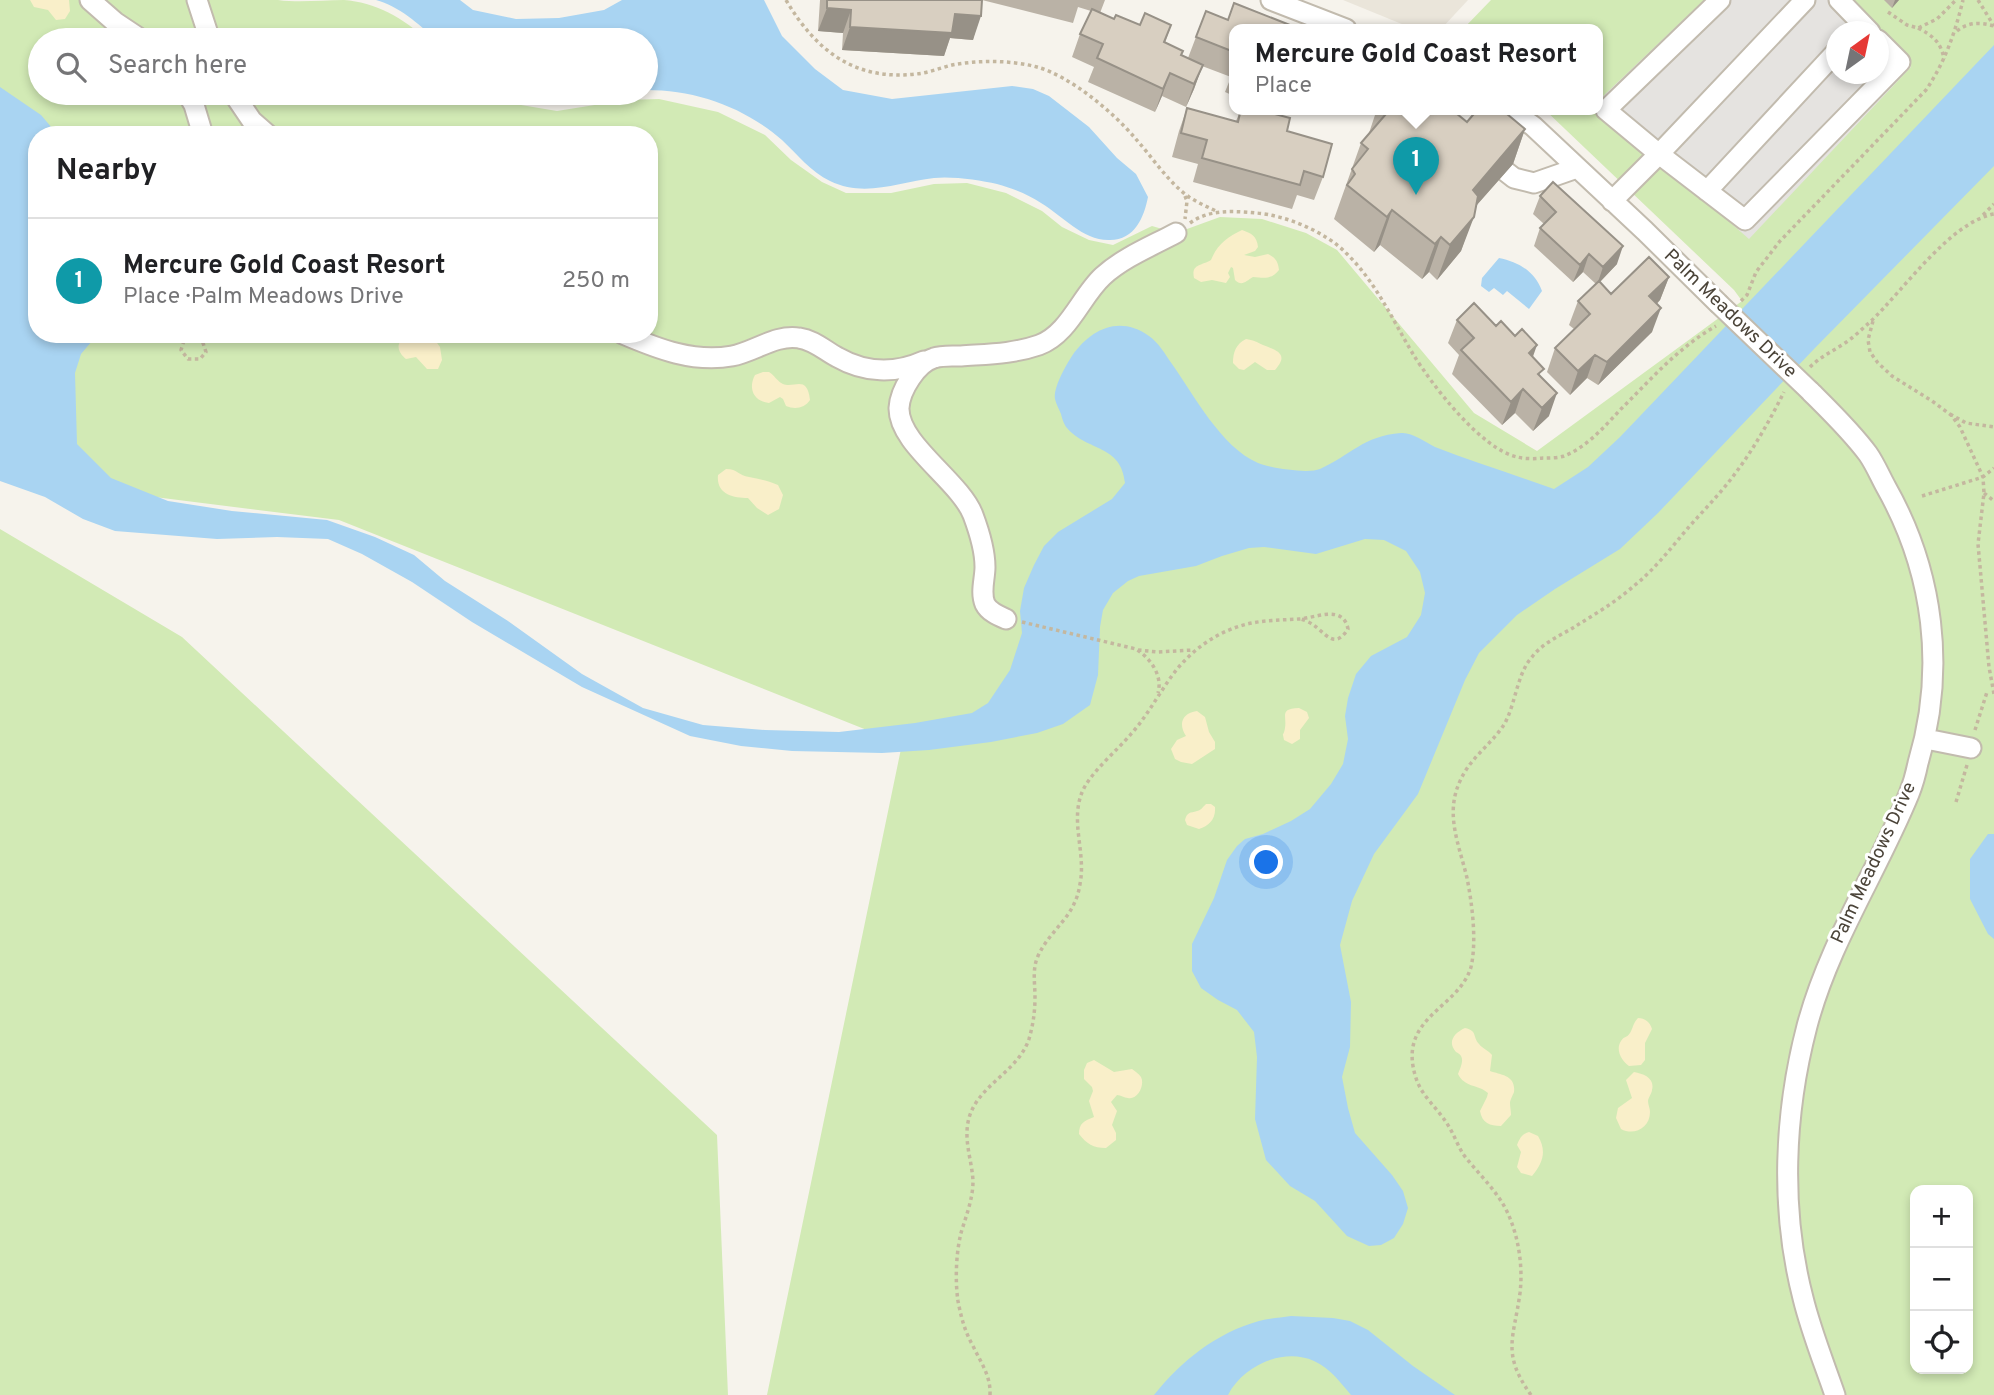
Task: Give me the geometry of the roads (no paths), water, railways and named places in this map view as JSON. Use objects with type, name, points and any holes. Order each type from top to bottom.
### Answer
[{"type":"street","points":[[90,0],[124,28]]},
{"type":"street","points":[[197,0],[206,28]]},
{"type":"street","points":[[1271,0],[1333,24]]},
{"type":"street","points":[[1720,0],[1606,110],[1745,220],[1878,84]]},
{"type":"street","points":[[1612,201],[1805,0]]},
{"type":"street","points":[[1839,0],[1856,21]]},
{"type":"street","points":[[1889,51],[1900,62],[1889,73]]},
{"type":"street","points":[[1707,191],[1826,63]]},
{"type":"street","points":[[194,105],[200,126]]},
{"type":"street","points":[[241,105],[258,126]]},
{"type":"street","name":"Palm Meadows Drive","points":[[1517,115],[1577,168],[1718,303],[1807,382],[1869,456],[1898,508],[1921,568],[1931,622],[1934,681],[1926,739],[1910,793],[1834,948],[1807,1025],[1792,1101],[1786,1170],[1792,1242],[1803,1298],[1835,1395]]},
{"type":"street","points":[[1472,144],[1514,178],[1534,183],[1577,168]]},
{"type":"street","points":[[645,343],[681,355],[711,358],[734,356],[772,342],[796,337],[812,341],[854,366],[884,371],[910,368],[933,358],[1022,351],[1045,343],[1064,326],[1102,276],[1126,259],[1177,233]]},
{"type":"street","points":[[933,358],[916,372],[903,390],[899,407],[901,421],[917,446],[956,488],[972,513],[985,555],[985,605],[1006,619]]},
{"type":"street","points":[[1926,739],[1971,748]]},
{"type":"water","points":[[376,0],[460,0],[473,10],[516,19],[559,18],[604,10],[622,0],[764,0],[782,36],[815,69],[843,90],[892,99],[1012,86],[1033,89],[1049,96],[1089,127],[1117,158],[1136,174],[1148,197],[1146,205],[1132,232],[1119,239],[1110,240],[1082,232],[1031,197],[990,183],[941,178],[869,189],[843,186],[817,173],[782,140],[752,118],[701,97],[658,91],[658,28],[423,28],[392,7]]},
{"type":"water","points":[[1994,45],[1994,166],[1620,549],[1517,615],[1479,653],[1465,680],[1418,794],[1374,854],[1352,901],[1340,945],[1351,1002],[1350,1047],[1342,1077],[1355,1133],[1392,1175],[1403,1191],[1408,1208],[1403,1224],[1394,1238],[1381,1245],[1369,1246],[1347,1236],[1315,1201],[1290,1186],[1266,1160],[1255,1119],[1257,1057],[1254,1032],[1237,1010],[1201,988],[1192,971],[1192,944],[1214,898],[1227,860],[1237,846],[1245,839],[1263,834],[1310,809],[1331,784],[1343,764],[1348,739],[1345,716],[1356,674],[1371,656],[1407,637],[1421,615],[1425,593],[1420,572],[1406,551],[1384,540],[1365,539],[1316,554],[1264,547],[1249,548],[1196,566],[1139,576],[1128,581],[1113,593],[1103,610],[1098,675],[1090,705],[1063,724],[1037,733],[929,750],[882,753],[792,751],[741,746],[690,736],[582,687],[472,622],[412,582],[362,554],[328,539],[217,539],[115,531],[83,519],[45,497],[0,481],[0,87],[41,115],[50,126],[28,126],[28,343],[90,343],[81,354],[75,373],[77,444],[111,478],[168,501],[232,511],[327,520],[375,537],[414,555],[445,581],[508,621],[582,674],[643,708],[703,725],[839,732],[972,713],[988,703],[1010,670],[1022,633],[1020,611],[1024,588],[1044,546],[1058,532],[1112,499],[1125,483],[1117,461],[1075,436],[1067,428],[1055,399],[1058,383],[1069,360],[1088,339],[1106,328],[1127,326],[1153,339],[1220,433],[1245,455],[1271,467],[1307,471],[1320,469],[1367,442],[1405,433],[1450,453],[1554,489],[1588,467],[1620,437]]},
{"type":"water","points":[[1499,258],[1525,268],[1539,284],[1542,291],[1529,309],[1507,291],[1503,295],[1494,288],[1489,292],[1481,286],[1482,278]]},
{"type":"water","points":[[1988,834],[1994,834],[1994,939],[1988,934],[1970,899],[1970,859]]},
{"type":"water","points":[[1291,1316],[1350,1321],[1368,1330],[1455,1395],[1351,1395],[1325,1367],[1302,1357],[1290,1356],[1265,1362],[1254,1368],[1243,1375],[1228,1395],[1154,1395],[1188,1360],[1214,1341],[1243,1326]]},
{"type":"place","name":"Mercure Gold Coast Resort","points":[[1416,195]]}]
